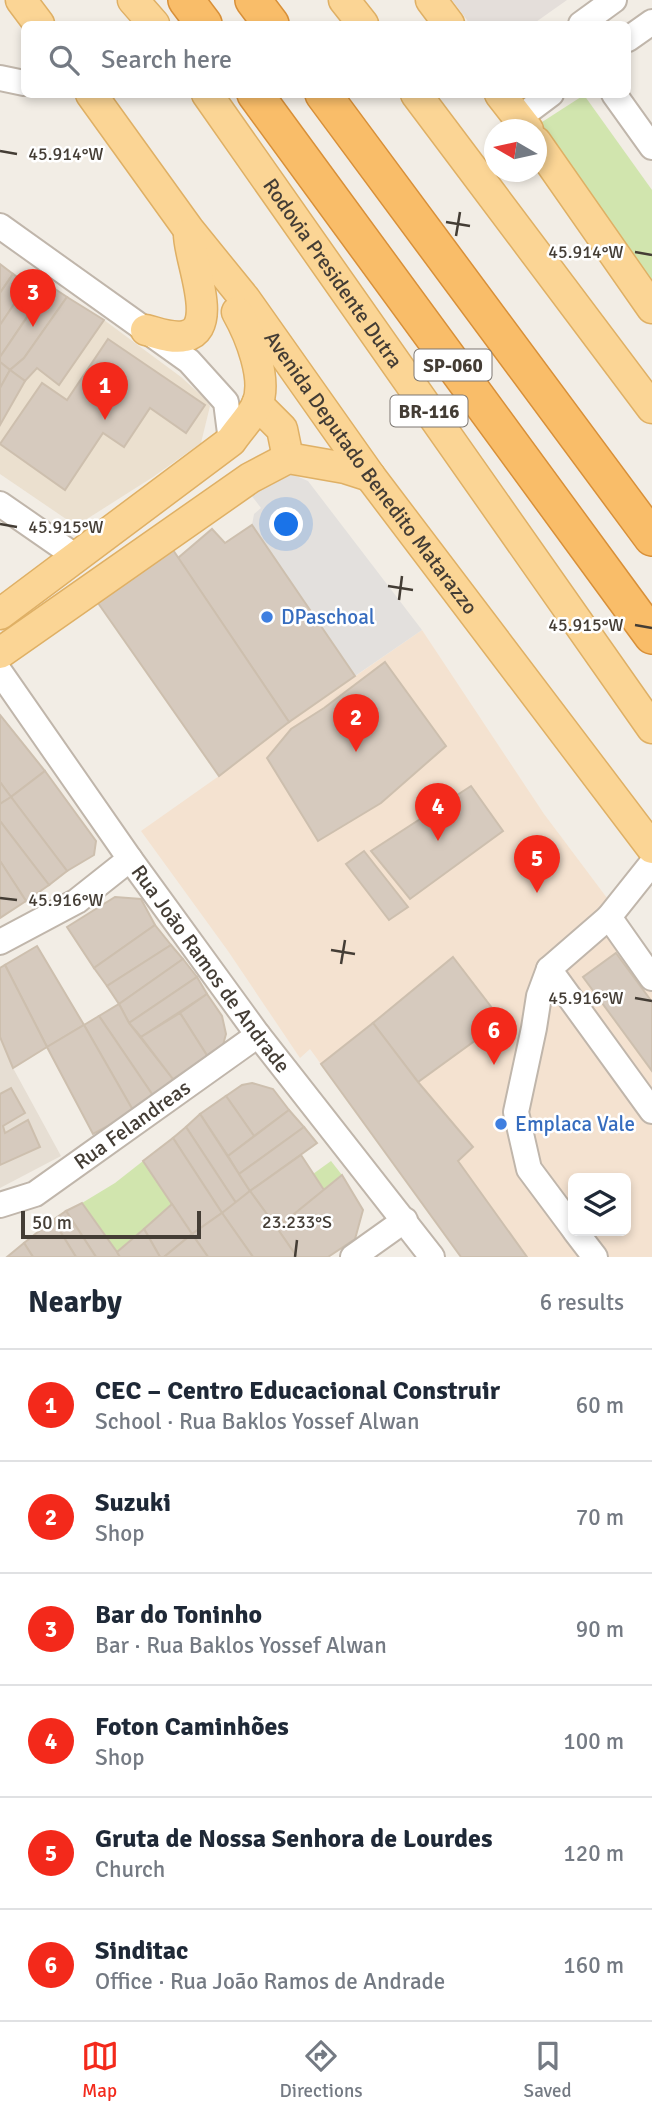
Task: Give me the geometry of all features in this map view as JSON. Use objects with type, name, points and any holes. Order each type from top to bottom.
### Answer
[{"type":"highway","points":[[186,0],[202,21]]},
{"type":"highway","points":[[253,0],[269,21]]},
{"type":"highway","name":"Rodovia Presidente Dutra","points":[[258,98],[652,636]]},
{"type":"highway","name":"SP-060","points":[[326,98],[652,538]]},
{"type":"highway","points":[[582,443],[652,509]]},
{"type":"main road","points":[[21,0],[37,21]]},
{"type":"main road","points":[[134,0],[152,21]]},
{"type":"main road","points":[[344,0],[361,21]]},
{"type":"main road","points":[[431,0],[447,21]]},
{"type":"main road","name":"Avenida Deputado Benedito Matarazzo","points":[[94,98],[189,230],[245,299],[370,476],[652,848]]},
{"type":"main road","name":"Rodovia Presidente Dutra","points":[[210,98],[652,728]]},
{"type":"main road","points":[[419,98],[652,408]]},
{"type":"main road","points":[[503,98],[520,119]]},
{"type":"main road","points":[[547,156],[652,308]]},
{"type":"main road","points":[[146,330],[184,337],[199,326],[200,288],[190,253],[189,230]]},
{"type":"main road","points":[[0,614],[231,441],[257,404],[260,381],[256,354],[249,336],[189,230]]},
{"type":"main road","points":[[257,404],[282,429],[288,458]]},
{"type":"main road","points":[[0,653],[250,478],[288,458],[345,468],[370,476]]},
{"type":"street","points":[[585,21],[614,0]]},
{"type":"street","points":[[631,37],[652,22]]},
{"type":"street","points":[[0,78],[21,82]]},
{"type":"street","points":[[528,119],[547,98]]},
{"type":"street","points":[[617,98],[652,148]]},
{"type":"street","points":[[0,226],[189,361],[226,402],[231,441]]},
{"type":"street","points":[[0,504],[75,556]]},
{"type":"street","name":"Rua João Ramos de Andrade","points":[[0,672],[130,859],[258,1035],[432,1257]]},
{"type":"street","points":[[0,942],[77,901],[130,859]]},
{"type":"street","points":[[568,1222],[529,1169],[516,1112],[539,996],[549,969],[609,917],[652,863]]},
{"type":"street","points":[[609,917],[652,978]]},
{"type":"street","points":[[549,969],[652,1111]]},
{"type":"street","name":"Rua Felandreas","points":[[0,1205],[35,1194],[258,1035]]},
{"type":"street","points":[[354,1257],[405,1220]]},
{"type":"street","points":[[578,1236],[594,1257]]},
{"type":"shaded area","points":[[452,0],[567,0],[537,21],[468,21]]},
{"type":"shaded area","points":[[104,320],[181,377],[210,406],[201,443],[79,524],[69,521],[0,474],[0,425],[25,381],[37,368],[59,384]]},
{"type":"shaded area","points":[[287,472],[308,481],[422,630],[355,676],[252,525],[254,514],[261,508],[248,491]]},
{"type":"shaded area","points":[[422,630],[544,814],[652,958],[652,1257],[461,1257],[310,1049],[300,1058],[228,951],[141,831],[289,722]]},
{"type":"shaded area","points":[[0,1037],[13,1068],[61,1156],[0,1188]]},
{"type":"green space","points":[[579,98],[586,98],[652,190],[652,286],[547,135],[547,119]]},
{"type":"green space","points":[[143,1161],[172,1204],[117,1252],[82,1203],[115,1183]]},
{"type":"green space","points":[[331,1161],[342,1175],[324,1190],[313,1174]]},
{"type":"building","points":[[0,264],[13,274],[0,293]]},
{"type":"building","points":[[13,274],[41,296],[0,357],[0,293]]},
{"type":"building","points":[[13,274],[27,285],[0,325],[0,293]]},
{"type":"building","points":[[27,285],[41,296],[0,357],[0,325]]},
{"type":"building","points":[[49,285],[67,297],[24,358],[10,370],[0,362],[0,357]]},
{"type":"building","points":[[67,297],[104,320],[59,385],[37,368],[25,381],[10,370],[24,358]]},
{"type":"building","points":[[108,339],[205,405],[186,433],[150,408],[124,447],[103,433],[65,490],[0,444],[42,383],[67,400]]},
{"type":"building","points":[[0,362],[10,370],[0,388]]},
{"type":"building","points":[[10,370],[25,381],[0,425],[0,388]]},
{"type":"building","name":"DPaschoal","points":[[252,525],[355,676],[289,722],[178,558],[212,529],[225,543]]},
{"type":"building","points":[[169,544],[289,722],[219,776],[98,603]]},
{"type":"building","points":[[385,662],[446,746],[381,803],[318,841],[267,758],[291,729]]},
{"type":"building","points":[[0,715],[45,771],[11,797],[0,782]]},
{"type":"building","points":[[45,771],[96,841],[94,855],[67,871],[11,797]]},
{"type":"building","points":[[0,782],[11,797],[0,804]]},
{"type":"building","points":[[471,786],[503,831],[410,899],[371,851]]},
{"type":"building","points":[[11,797],[67,871],[49,885],[0,821],[0,804]]},
{"type":"building","points":[[0,821],[49,885],[26,901],[0,861]]},
{"type":"building","points":[[364,851],[408,907],[389,920],[346,864]]},
{"type":"building","points":[[0,861],[26,901],[0,918]]},
{"type":"building","points":[[115,897],[141,899],[155,925],[94,968],[67,927]]},
{"type":"building","points":[[155,925],[171,945],[107,986],[94,968]]},
{"type":"building","points":[[171,945],[183,959],[119,1004],[107,986]]},
{"type":"building","points":[[37,946],[84,1025],[47,1047],[5,965]]},
{"type":"building","points":[[616,953],[652,1002],[652,1071],[583,977]]},
{"type":"building","points":[[453,957],[502,1021],[418,1082],[373,1023]]},
{"type":"building","points":[[183,959],[197,977],[129,1023],[119,1004]]},
{"type":"building","points":[[5,965],[47,1047],[13,1068],[0,1037],[0,968]]},
{"type":"building","points":[[197,977],[207,994],[141,1037],[129,1023]]},
{"type":"building","points":[[207,994],[222,1016],[226,1034],[223,1045],[208,1057],[180,1013]]},
{"type":"building","points":[[119,1004],[129,1023],[173,1079],[154,1097],[99,1016]]},
{"type":"building","points":[[180,1013],[208,1057],[173,1079],[141,1037]]},
{"type":"building","points":[[99,1016],[154,1097],[134,1112],[84,1025]]},
{"type":"building","points":[[373,1023],[473,1147],[458,1161],[527,1257],[461,1257],[321,1064]]},
{"type":"building","points":[[84,1025],[134,1112],[93,1134],[47,1047]]},
{"type":"building","points":[[252,1083],[273,1089],[289,1110],[254,1136],[226,1096],[242,1085]]},
{"type":"building","points":[[11,1088],[25,1113],[3,1126],[5,1133],[28,1120],[40,1147],[0,1165],[0,1094]]},
{"type":"building","points":[[226,1096],[254,1136],[228,1156],[200,1114]]},
{"type":"building","points":[[289,1110],[304,1127],[239,1174],[228,1156]]},
{"type":"building","points":[[200,1114],[250,1191],[236,1203],[186,1127]]},
{"type":"building","points":[[186,1127],[236,1203],[222,1213],[173,1138]]},
{"type":"building","points":[[304,1127],[317,1143],[250,1191],[239,1174]]},
{"type":"building","points":[[173,1138],[222,1213],[192,1234],[143,1161]]},
{"type":"building","points":[[301,1155],[324,1190],[277,1228],[250,1191]]},
{"type":"building","points":[[342,1175],[363,1210],[355,1239],[328,1257],[297,1257],[277,1228]]},
{"type":"building","points":[[250,1191],[297,1257],[253,1257],[222,1213]]},
{"type":"building","points":[[82,1203],[120,1257],[96,1257],[66,1211]]},
{"type":"building","points":[[172,1204],[192,1234],[164,1257],[160,1257],[144,1229]]},
{"type":"building","points":[[66,1211],[96,1257],[76,1257],[53,1220]]},
{"type":"building","points":[[222,1213],[253,1257],[208,1257],[192,1234]]},
{"type":"building","points":[[53,1220],[76,1257],[33,1257],[24,1243]]},
{"type":"building","points":[[144,1229],[160,1257],[120,1257],[117,1252]]},
{"type":"building","points":[[192,1234],[208,1257],[164,1257]]},
{"type":"building","points":[[24,1243],[33,1257],[7,1257]]},
{"type":"place","name":"Bar do Toninho","points":[[33,327]]},
{"type":"place","name":"CEC – Centro Educacional Construir","points":[[105,420]]},
{"type":"place","name":"DPaschoal","points":[[267,617]]},
{"type":"place","name":"Suzuki","points":[[356,752]]},
{"type":"place","name":"Foton Caminhões","points":[[438,841]]},
{"type":"place","name":"Gruta de Nossa Senhora de Lourdes","points":[[537,893]]},
{"type":"place","name":"Sinditac","points":[[494,1065]]},
{"type":"place","name":"Emplaca Vale","points":[[501,1124]]}]
